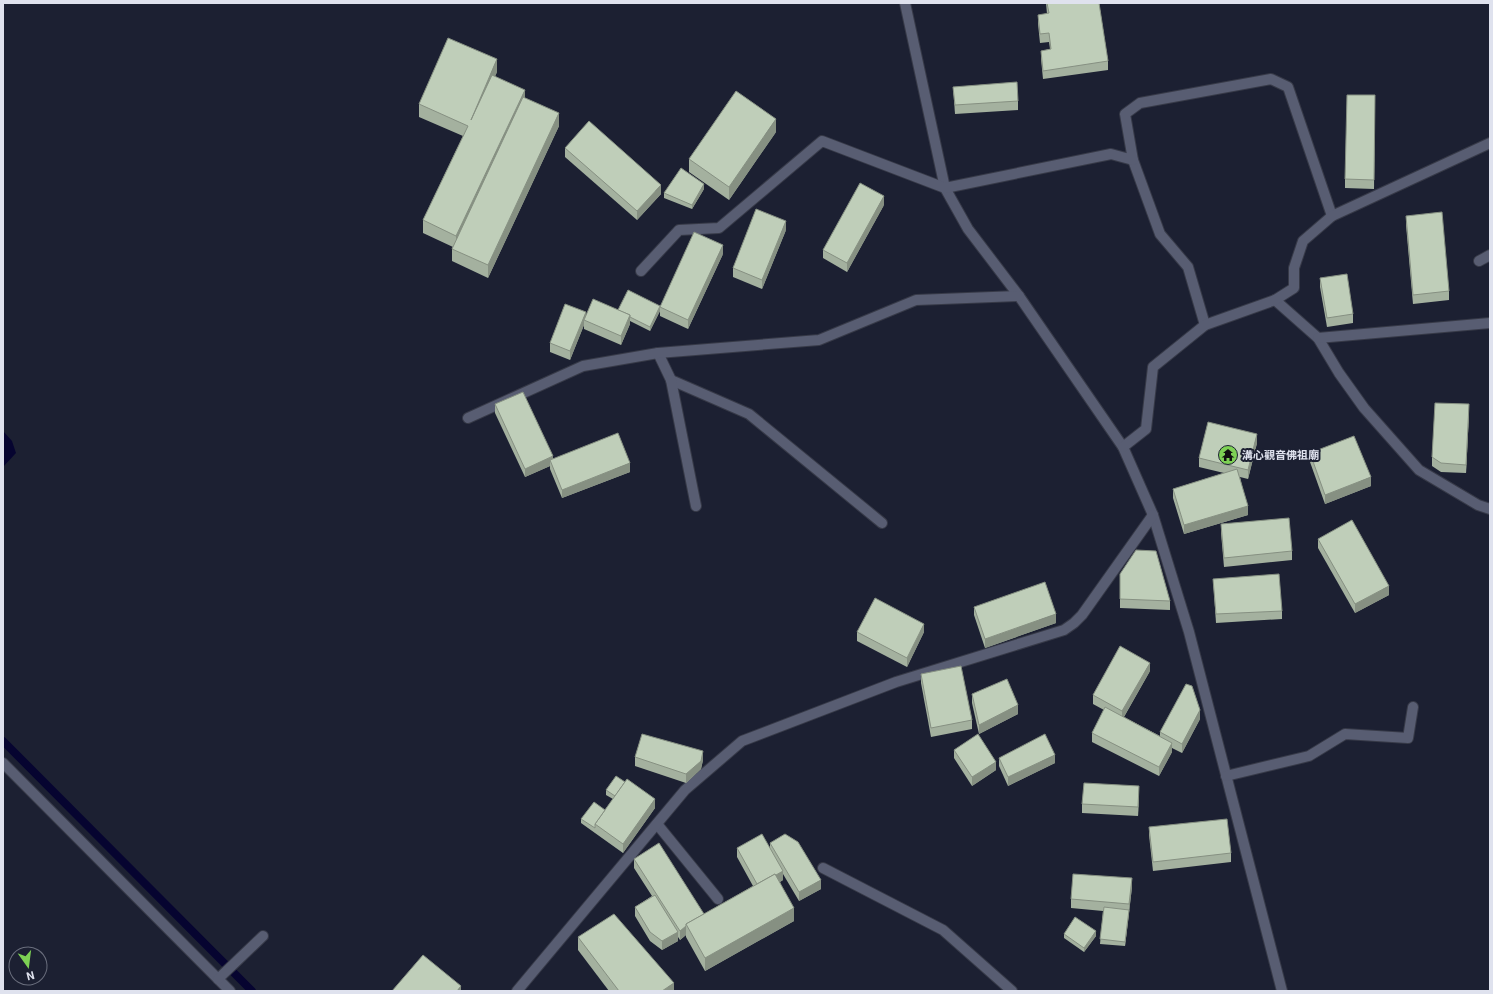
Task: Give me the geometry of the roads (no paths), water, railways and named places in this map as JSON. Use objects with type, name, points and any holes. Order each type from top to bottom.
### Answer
[{"type":"street","points":[[905,3],[945,188],[968,228],[1019,296],[1123,447],[1153,515],[1189,632],[1282,991]]},
{"type":"street","points":[[1205,324],[1188,267],[1160,234],[1133,160],[1125,114],[1140,103],[1271,79],[1288,87],[1332,216]]},
{"type":"street","points":[[641,271],[679,230],[719,228],[822,141],[945,188],[1111,154],[1133,160]]},
{"type":"street","points":[[1123,447],[1146,429],[1152,366],[1205,324],[1275,300],[1294,288],[1294,268],[1303,241],[1332,216],[1490,143]]},
{"type":"street","points":[[1479,261],[1490,255]]},
{"type":"street","points":[[468,418],[583,366],[658,353],[819,340],[916,300],[1019,296]]},
{"type":"street","points":[[1275,300],[1318,338],[1339,373],[1364,408],[1419,470],[1478,504],[1490,509]]},
{"type":"street","points":[[1318,338],[1490,323]]},
{"type":"street","points":[[658,353],[671,380],[696,506]]},
{"type":"street","points":[[671,380],[749,414],[882,523]]},
{"type":"street","points":[[517,991],[685,790],[742,741],[896,682],[1064,630],[1082,615],[1153,515]]},
{"type":"street","points":[[1226,776],[1308,756],[1346,734],[1408,738],[1413,707]]},
{"type":"street","points":[[3,763],[230,991]]},
{"type":"street","points":[[657,824],[718,899]]},
{"type":"street","points":[[823,868],[943,930],[1012,991]]},
{"type":"street","points":[[218,979],[264,936]]},
{"type":"waterway","points":[[3,741],[252,991]]},
{"type":"place","name":"溝心觀音佛祖廟","points":[[1228,455]]}]
